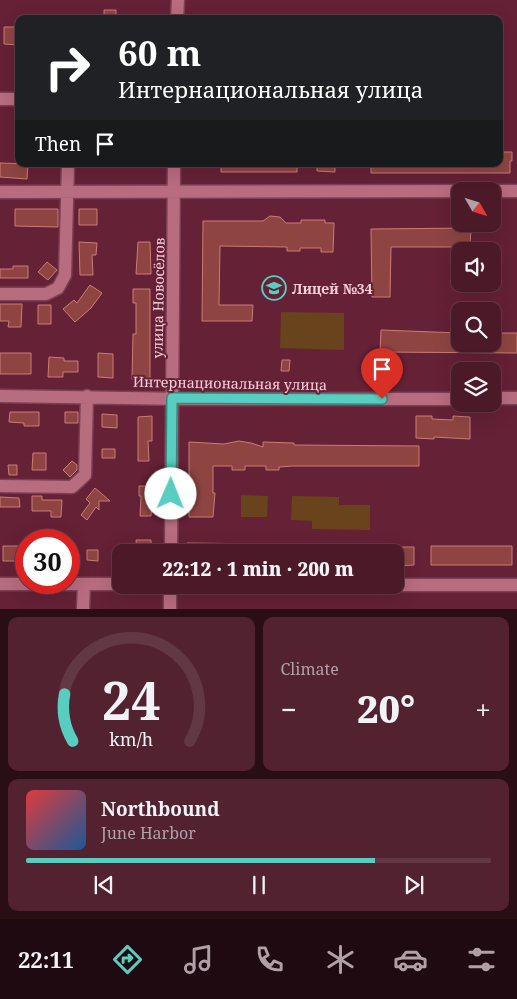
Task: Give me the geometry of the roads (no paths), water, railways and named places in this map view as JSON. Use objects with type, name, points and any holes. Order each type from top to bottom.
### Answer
[{"type":"street","points":[[177,15],[178,0]]},
{"type":"street","points":[[0,99],[15,99]]},
{"type":"street","points":[[0,294],[46,294],[58,288],[65,275],[68,167]]},
{"type":"street","name":"улица Новосёлов","points":[[171,544],[174,167]]},
{"type":"street","points":[[0,192],[451,191]]},
{"type":"street","points":[[501,191],[517,191]]},
{"type":"street","name":"Интернациональная улица","points":[[0,396],[451,399]]},
{"type":"street","points":[[0,486],[72,487],[85,475],[88,396]]},
{"type":"street","points":[[501,398],[517,398]]},
{"type":"street","points":[[0,584],[112,584]]},
{"type":"street","points":[[83,609],[84,584]]},
{"type":"street","points":[[404,585],[517,586]]},
{"type":"street","points":[[170,594],[170,609]]},
{"type":"place","name":"Лицей №34","points":[[274,288]]}]
